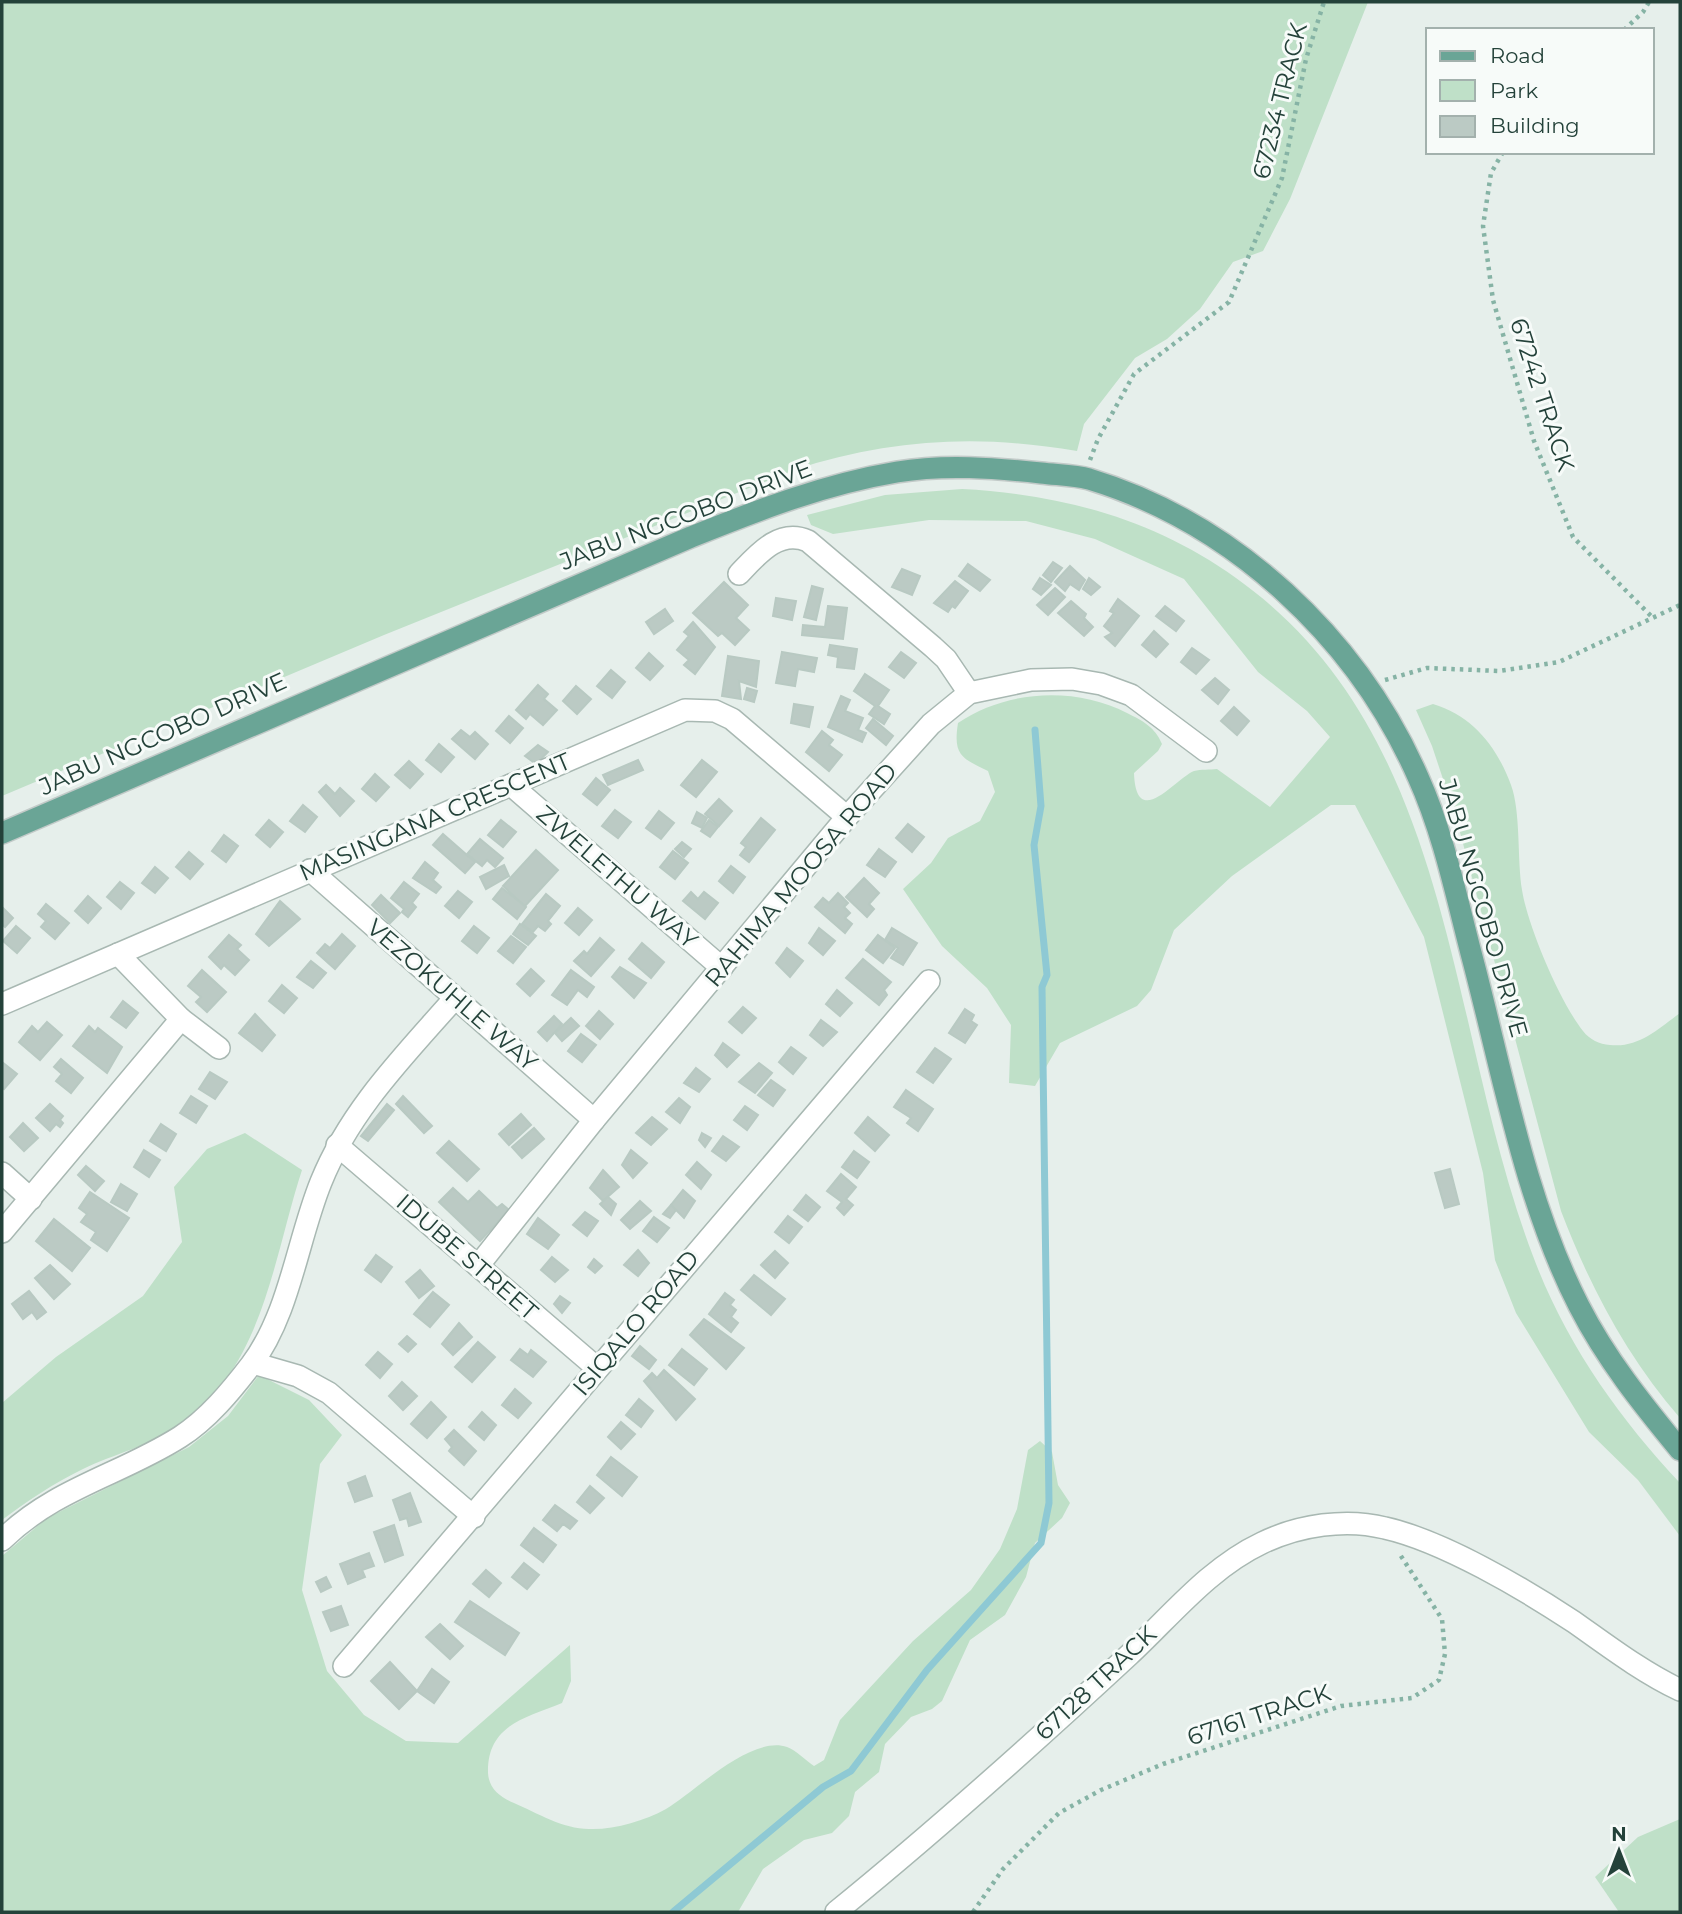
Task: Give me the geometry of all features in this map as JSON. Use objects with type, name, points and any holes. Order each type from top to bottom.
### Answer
[{"type":"main road","name":"JABU NGCOBO DRIVE","points":[[2,833],[366,674],[772,504],[836,485],[899,471],[993,468],[1084,477],[1138,496],[1192,523],[1266,575],[1330,638],[1367,685],[1419,779],[1435,824],[1532,1185],[1556,1254],[1578,1306],[1606,1354],[1638,1399],[1680,1450]]},
{"type":"street","points":[[739,574],[780,539],[799,537],[808,541],[940,653],[969,693]]},
{"type":"street","name":"RAHIMA MOOSA ROAD","points":[[478,1266],[594,1120],[847,817],[930,724],[969,693],[1031,680],[1072,678],[1101,684],[1131,695],[1206,751]]},
{"type":"street","name":"MASINGANA CRESCENT","points":[[2,1004],[685,710],[715,711],[732,719],[847,817]]},
{"type":"street","name":"ZWELETHU WAY","points":[[511,785],[722,968]]},
{"type":"street","name":"VEZOKUHLE WAY","points":[[310,870],[594,1120]]},
{"type":"street","points":[[118,954],[181,1019],[219,1048]]},
{"type":"street","name":"ISIQALO ROAD","points":[[344,1666],[929,981]]},
{"type":"street","points":[[2,1540],[28,1517],[70,1489],[186,1433],[207,1415],[253,1363],[286,1290],[308,1217],[337,1145],[380,1083],[454,999]]},
{"type":"street","points":[[2,1232],[181,1019]]},
{"type":"street","name":"IDUBE STREET","points":[[337,1145],[597,1368]]},
{"type":"street","points":[[2,1173],[32,1199]]},
{"type":"street","points":[[253,1363],[298,1376],[329,1392],[474,1517]]},
{"type":"street","name":"67128 TRACK","points":[[836,1912],[895,1865],[1130,1654],[1206,1582],[1238,1556],[1263,1542],[1314,1527],[1343,1523],[1388,1528],[1459,1558],[1518,1587],[1680,1690]]},
{"type":"path","name":"67234 TRACK","points":[[1084,477],[1098,439],[1134,374],[1229,303],[1282,178],[1306,59],[1324,2]]},
{"type":"path","points":[[1626,28],[1643,12],[1649,2]]},
{"type":"path","name":"67242 TRACK","points":[[1502,154],[1490,173],[1483,226],[1493,300],[1534,441],[1573,537],[1652,617]]},
{"type":"path","points":[[1367,685],[1427,668],[1499,671],[1559,662],[1680,605]]},
{"type":"path","name":"67161 TRACK","points":[[973,1912],[1003,1869],[1059,1813],[1101,1790],[1163,1764],[1341,1706],[1412,1698],[1439,1680],[1445,1654],[1442,1619],[1407,1569],[1388,1528]]},
{"type":"green space","points":[[2,2],[1368,2],[1290,199],[1263,251],[1233,262],[1200,309],[1167,339],[1135,358],[1084,424],[1077,451],[1005,442],[934,442],[865,452],[794,470],[384,635],[2,796]]},
{"type":"green space","points":[[962,489],[1035,497],[1105,513],[1139,525],[1205,557],[1236,578],[1309,643],[1363,718],[1404,801],[1434,889],[1504,1167],[1533,1256],[1561,1318],[1595,1377],[1635,1432],[1680,1483],[1680,1536],[1638,1480],[1589,1432],[1516,1313],[1495,1260],[1483,1173],[1424,937],[1355,805],[1331,805],[1232,876],[1174,930],[1151,990],[1137,1006],[1060,1043],[1035,1086],[1009,1083],[1011,1025],[987,988],[942,946],[903,889],[931,863],[948,838],[980,821],[995,792],[988,771],[965,759],[958,749],[958,723],[977,712],[1019,698],[1063,696],[1107,704],[1148,725],[1162,744],[1134,773],[1136,790],[1142,799],[1158,797],[1194,771],[1217,769],[1270,807],[1330,737],[1307,711],[1258,672],[1184,579],[1095,539],[1026,521],[929,520],[833,534],[811,525],[807,515],[885,495]]},
{"type":"green space","points":[[1433,704],[1460,716],[1472,725],[1491,746],[1505,771],[1516,809],[1525,905],[1555,983],[1583,1031],[1602,1044],[1630,1044],[1648,1036],[1680,1013],[1680,1418],[1643,1371],[1597,1294],[1561,1211],[1457,821],[1432,746],[1416,710]]},
{"type":"green space","points":[[245,1133],[302,1170],[261,1310],[230,1374],[208,1401],[180,1425],[133,1449],[72,1474],[2,1520],[2,1403],[56,1357],[143,1296],[182,1242],[174,1187],[207,1149]]},
{"type":"green space","points":[[259,1375],[309,1400],[342,1435],[320,1464],[302,1590],[327,1671],[364,1715],[406,1741],[458,1743],[570,1645],[571,1681],[562,1703],[522,1719],[501,1734],[489,1757],[488,1773],[493,1788],[504,1798],[550,1820],[579,1828],[599,1829],[639,1821],[666,1809],[724,1767],[757,1749],[787,1747],[814,1766],[824,1760],[840,1720],[913,1641],[971,1590],[1000,1549],[1017,1509],[1028,1450],[1040,1441],[1052,1452],[1058,1485],[1070,1503],[1062,1518],[1035,1543],[1026,1577],[1005,1615],[970,1640],[942,1701],[932,1709],[911,1717],[885,1744],[879,1772],[855,1792],[849,1816],[832,1833],[804,1840],[763,1869],[738,1912],[2,1912],[2,1556],[47,1518],[189,1447],[228,1416]]},
{"type":"green space","points":[[1680,1819],[1680,1912],[1619,1912],[1595,1877],[1638,1837]]},
{"type":"building","points":[[1053,562],[1062,568],[1051,582],[1043,575]]},
{"type":"building","points":[[968,564],[990,580],[980,591],[959,576]]},
{"type":"building","points":[[1070,566],[1085,580],[1079,590],[1070,584],[1065,591],[1055,582]]},
{"type":"building","points":[[902,569],[920,576],[912,595],[892,587]]},
{"type":"building","points":[[1040,578],[1051,585],[1041,595],[1033,589]]},
{"type":"building","points":[[1089,578],[1100,587],[1091,595],[1083,589]]},
{"type":"building","points":[[955,581],[968,591],[955,608],[952,606],[948,612],[934,603]]},
{"type":"building","points":[[724,582],[748,605],[736,618],[749,630],[735,645],[722,633],[718,636],[693,613]]},
{"type":"building","points":[[812,586],[823,589],[816,620],[804,617]]},
{"type":"building","points":[[1055,588],[1065,597],[1048,615],[1037,605]]},
{"type":"building","points":[[776,598],[796,601],[792,620],[773,616]]},
{"type":"building","points":[[1118,599],[1139,616],[1115,646],[1105,637],[1112,633],[1104,626],[1114,613],[1110,611]]},
{"type":"building","points":[[1071,601],[1086,614],[1084,618],[1093,627],[1084,636],[1058,613]]},
{"type":"building","points":[[828,606],[847,608],[843,639],[802,635],[803,625],[825,627]]},
{"type":"building","points":[[1165,606],[1184,621],[1176,631],[1156,616]]},
{"type":"building","points":[[665,609],[673,621],[654,634],[646,622]]},
{"type":"building","points":[[693,622],[715,647],[695,674],[684,665],[689,660],[677,650],[689,636],[684,632]]},
{"type":"building","points":[[1154,631],[1168,644],[1156,657],[1142,645]]},
{"type":"building","points":[[830,645],[857,649],[854,669],[837,667],[838,657],[828,655]]},
{"type":"building","points":[[1192,648],[1209,660],[1196,674],[1181,662]]},
{"type":"building","points":[[782,652],[817,658],[814,672],[798,669],[795,686],[776,683]]},
{"type":"building","points":[[901,652],[916,663],[904,678],[889,667]]},
{"type":"building","points":[[649,653],[663,666],[650,680],[636,668]]},
{"type":"building","points":[[728,656],[759,661],[756,687],[739,681],[741,699],[722,696]]},
{"type":"building","points":[[611,670],[625,682],[612,698],[597,686]]},
{"type":"building","points":[[865,674],[889,690],[878,706],[890,714],[884,724],[869,714],[875,706],[854,691]]},
{"type":"building","points":[[1215,678],[1229,690],[1218,704],[1202,690]]},
{"type":"building","points":[[538,685],[548,694],[544,699],[557,710],[543,725],[530,714],[526,719],[516,710]]},
{"type":"building","points":[[576,686],[591,699],[577,714],[563,701]]},
{"type":"building","points":[[747,688],[757,691],[754,702],[744,699]]},
{"type":"building","points":[[841,696],[850,700],[845,711],[863,718],[858,730],[866,733],[862,742],[828,727]]},
{"type":"building","points":[[794,704],[813,707],[809,727],[791,723]]},
{"type":"building","points":[[1234,707],[1249,721],[1237,735],[1221,721]]},
{"type":"building","points":[[509,716],[523,728],[510,743],[496,731]]},
{"type":"building","points":[[873,719],[893,736],[886,745],[866,728]]},
{"type":"building","points":[[461,730],[470,737],[475,732],[488,744],[475,759],[452,739]]},
{"type":"building","points":[[822,731],[833,740],[829,745],[842,755],[829,771],[806,752]]},
{"type":"building","points":[[439,744],[454,757],[441,772],[426,760]]},
{"type":"building","points":[[538,745],[548,752],[536,764],[525,756]]},
{"type":"building","points":[[638,760],[643,770],[608,785],[603,775]]},
{"type":"building","points":[[702,760],[717,772],[696,797],[681,785]]},
{"type":"building","points":[[409,761],[423,774],[410,788],[395,775]]},
{"type":"building","points":[[375,774],[389,787],[376,801],[362,789]]},
{"type":"building","points":[[596,778],[610,790],[597,805],[583,794]]},
{"type":"building","points":[[326,785],[335,794],[340,788],[354,801],[340,816],[319,792]]},
{"type":"building","points":[[719,799],[732,811],[719,826],[705,814]]},
{"type":"building","points":[[303,805],[317,817],[305,832],[290,821]]},
{"type":"building","points":[[615,810],[631,822],[618,838],[602,826]]},
{"type":"building","points":[[659,811],[674,823],[661,839],[646,828]]},
{"type":"building","points":[[697,812],[707,818],[702,828],[692,823]]},
{"type":"building","points":[[761,818],[775,830],[749,862],[740,855],[746,847],[741,843]]},
{"type":"building","points":[[269,820],[283,832],[270,847],[256,835]]},
{"type":"building","points":[[501,820],[516,832],[503,847],[488,835]]},
{"type":"building","points":[[709,820],[718,827],[710,837],[701,831]]},
{"type":"building","points":[[908,824],[924,837],[912,852],[896,838]]},
{"type":"building","points":[[443,834],[475,862],[465,873],[433,845]]},
{"type":"building","points":[[224,835],[238,846],[226,862],[212,851]]},
{"type":"building","points":[[480,839],[503,858],[495,867],[487,860],[482,866],[467,854]]},
{"type":"building","points":[[682,842],[691,849],[684,857],[675,849]]},
{"type":"building","points":[[879,849],[896,862],[885,877],[867,865]]},
{"type":"building","points":[[536,850],[558,870],[525,906],[503,886]]},
{"type":"building","points":[[673,851],[688,863],[675,879],[660,867]]},
{"type":"building","points":[[189,852],[203,864],[190,879],[176,867]]},
{"type":"building","points":[[425,862],[438,873],[433,880],[441,887],[436,893],[413,878]]},
{"type":"building","points":[[504,865],[509,876],[486,889],[480,877]]},
{"type":"building","points":[[731,866],[745,877],[733,893],[719,881]]},
{"type":"building","points":[[155,867],[168,878],[155,893],[142,883]]},
{"type":"building","points":[[864,878],[879,893],[869,904],[874,909],[867,917],[846,897]]},
{"type":"building","points":[[120,882],[134,893],[121,909],[107,897]]},
{"type":"building","points":[[404,882],[419,894],[412,903],[416,907],[408,917],[402,912],[404,909],[391,898]]},
{"type":"building","points":[[502,888],[526,907],[517,919],[493,899]]},
{"type":"building","points":[[458,891],[472,902],[459,918],[445,906]]},
{"type":"building","points":[[691,892],[698,899],[704,892],[718,903],[705,919],[683,901]]},
{"type":"building","points":[[838,893],[848,903],[844,907],[850,913],[845,918],[852,924],[845,933],[815,907],[823,898],[829,903]]},
{"type":"building","points":[[546,894],[560,906],[548,921],[551,924],[545,931],[538,926],[533,932],[522,924]]},
{"type":"building","points":[[381,895],[400,913],[390,923],[372,905]]},
{"type":"building","points":[[88,896],[101,908],[88,923],[75,911]]},
{"type":"building","points":[[280,901],[300,919],[269,946],[256,934]]},
{"type":"building","points":[[46,904],[69,923],[55,939],[41,927],[46,921],[38,914]]},
{"type":"building","points":[[2,907],[13,918],[5,927],[2,924]]},
{"type":"building","points":[[578,908],[592,920],[579,935],[565,923]]},
{"type":"building","points":[[520,924],[536,936],[528,945],[513,934]]},
{"type":"building","points":[[16,926],[30,938],[17,953],[3,941]]},
{"type":"building","points":[[474,926],[489,938],[477,953],[462,941]]},
{"type":"building","points":[[819,928],[835,941],[823,955],[809,943]]},
{"type":"building","points":[[892,928],[917,943],[903,965],[891,958],[898,948],[885,940]]},
{"type":"building","points":[[342,934],[355,946],[335,969],[317,953],[325,944],[330,948]]},
{"type":"building","points":[[229,935],[241,945],[237,949],[249,960],[235,975],[224,965],[221,969],[209,957]]},
{"type":"building","points":[[878,935],[895,948],[883,963],[866,950]]},
{"type":"building","points":[[511,936],[526,947],[513,963],[498,951]]},
{"type":"building","points":[[600,938],[614,950],[591,976],[574,961],[584,951],[587,954]]},
{"type":"building","points":[[642,943],[664,962],[651,978],[629,959]]},
{"type":"building","points":[[787,948],[803,961],[790,977],[776,963]]},
{"type":"building","points":[[863,959],[891,982],[884,990],[887,995],[879,1005],[846,978]]},
{"type":"building","points":[[311,961],[326,973],[313,988],[297,977]]},
{"type":"building","points":[[620,967],[646,983],[634,998],[612,977]]},
{"type":"building","points":[[531,969],[544,981],[530,996],[517,984]]},
{"type":"building","points":[[202,970],[226,992],[207,1012],[196,1002],[201,997],[188,986]]},
{"type":"building","points":[[571,970],[594,987],[587,997],[578,990],[567,1005],[552,995]]},
{"type":"building","points":[[282,985],[297,998],[284,1013],[269,1001]]},
{"type":"building","points":[[837,990],[852,1003],[840,1016],[826,1004]]},
{"type":"building","points":[[123,1001],[138,1013],[126,1028],[111,1017]]},
{"type":"building","points":[[743,1007],[756,1018],[742,1033],[729,1022]]},
{"type":"building","points":[[965,1009],[974,1015],[971,1021],[977,1025],[965,1043],[949,1033]]},
{"type":"building","points":[[599,1011],[613,1024],[600,1039],[586,1026]]},
{"type":"building","points":[[255,1014],[275,1035],[262,1051],[239,1033]]},
{"type":"building","points":[[554,1016],[562,1024],[547,1041],[538,1032]]},
{"type":"building","points":[[571,1018],[579,1026],[562,1041],[555,1033]]},
{"type":"building","points":[[821,1020],[837,1032],[823,1046],[810,1035]]},
{"type":"building","points":[[47,1022],[62,1035],[40,1060],[19,1042],[32,1026],[38,1032]]},
{"type":"building","points":[[89,1026],[95,1032],[98,1028],[122,1047],[107,1073],[73,1046]]},
{"type":"building","points":[[581,1034],[596,1045],[582,1062],[568,1051]]},
{"type":"building","points":[[723,1043],[739,1055],[727,1067],[715,1055]]},
{"type":"building","points":[[791,1047],[806,1058],[793,1074],[779,1062]]},
{"type":"building","points":[[935,1048],[951,1059],[933,1083],[917,1072]]},
{"type":"building","points":[[61,1059],[83,1078],[71,1093],[56,1081],[62,1074],[54,1067]]},
{"type":"building","points":[[2,1062],[17,1074],[4,1089],[2,1087]]},
{"type":"building","points":[[759,1063],[772,1073],[755,1093],[739,1082]]},
{"type":"building","points":[[696,1068],[710,1079],[699,1092],[684,1083]]},
{"type":"building","points":[[210,1072],[227,1082],[215,1099],[199,1089]]},
{"type":"building","points":[[771,1080],[785,1090],[773,1106],[758,1095]]},
{"type":"building","points":[[906,1090],[933,1109],[918,1131],[907,1123],[911,1118],[894,1107]]},
{"type":"building","points":[[191,1096],[207,1106],[196,1123],[180,1113]]},
{"type":"building","points":[[403,1096],[432,1126],[424,1133],[396,1104]]},
{"type":"building","points":[[679,1098],[690,1107],[680,1123],[666,1112]]},
{"type":"building","points":[[50,1104],[63,1116],[60,1120],[63,1123],[60,1127],[56,1124],[50,1131],[36,1118]]},
{"type":"building","points":[[387,1104],[394,1110],[368,1141],[361,1136]]},
{"type":"building","points":[[745,1106],[758,1115],[747,1130],[734,1120]]},
{"type":"building","points":[[521,1114],[531,1125],[509,1145],[499,1134]]},
{"type":"building","points":[[652,1117],[667,1129],[651,1145],[636,1133]]},
{"type":"building","points":[[868,1117],[889,1135],[875,1151],[855,1133]]},
{"type":"building","points":[[23,1123],[38,1138],[24,1151],[10,1137]]},
{"type":"building","points":[[161,1124],[176,1134],[166,1151],[150,1141]]},
{"type":"building","points":[[534,1128],[544,1139],[522,1158],[512,1147]]},
{"type":"building","points":[[702,1133],[711,1138],[705,1147],[699,1140]]},
{"type":"building","points":[[723,1136],[739,1147],[726,1161],[712,1151]]},
{"type":"building","points":[[449,1141],[479,1169],[467,1181],[437,1153]]},
{"type":"building","points":[[144,1150],[160,1160],[149,1177],[134,1167]]},
{"type":"building","points":[[631,1150],[647,1163],[633,1178],[622,1165]]},
{"type":"building","points":[[854,1151],[869,1162],[857,1178],[842,1167]]},
{"type":"building","points":[[697,1162],[711,1175],[701,1189],[686,1175]]},
{"type":"building","points":[[86,1166],[104,1181],[95,1191],[78,1175]]},
{"type":"building","points":[[1450,1169],[1459,1204],[1445,1208],[1435,1173]]},
{"type":"building","points":[[603,1170],[619,1187],[603,1201],[590,1188]]},
{"type":"building","points":[[841,1174],[856,1187],[846,1199],[853,1205],[844,1215],[837,1208],[842,1202],[827,1191]]},
{"type":"building","points":[[121,1184],[137,1194],[127,1211],[111,1202]]},
{"type":"building","points":[[453,1188],[468,1202],[479,1191],[497,1208],[502,1204],[509,1210],[480,1241],[439,1202]]},
{"type":"building","points":[[683,1190],[695,1201],[684,1218],[671,1205]]},
{"type":"building","points":[[90,1192],[129,1218],[107,1251],[91,1240],[96,1232],[81,1222],[87,1214],[79,1208]]},
{"type":"building","points":[[806,1195],[820,1207],[808,1221],[794,1210]]},
{"type":"building","points":[[608,1197],[616,1204],[611,1215],[600,1204]]},
{"type":"building","points":[[640,1201],[651,1211],[630,1229],[621,1220]]},
{"type":"building","points":[[671,1205],[676,1210],[670,1218],[663,1214]]},
{"type":"building","points":[[585,1212],[598,1221],[587,1236],[573,1225]]},
{"type":"building","points":[[788,1216],[802,1227],[789,1243],[775,1232]]},
{"type":"building","points":[[654,1217],[669,1228],[657,1242],[643,1231]]},
{"type":"building","points":[[538,1218],[559,1235],[548,1249],[527,1234]]},
{"type":"building","points":[[54,1219],[90,1248],[72,1271],[36,1241]]},
{"type":"building","points":[[638,1250],[649,1263],[638,1276],[624,1265]]},
{"type":"building","points":[[775,1251],[788,1263],[775,1278],[761,1265]]},
{"type":"building","points":[[376,1255],[392,1267],[381,1282],[365,1270]]},
{"type":"building","points":[[552,1257],[568,1270],[555,1282],[541,1270]]},
{"type":"building","points":[[594,1259],[602,1266],[595,1273],[588,1267]]},
{"type":"building","points":[[50,1265],[70,1284],[54,1299],[35,1278]]},
{"type":"building","points":[[420,1270],[434,1286],[419,1298],[406,1282]]},
{"type":"building","points":[[754,1275],[785,1299],[771,1315],[741,1290]]},
{"type":"building","points":[[29,1291],[46,1312],[37,1319],[32,1312],[23,1319],[12,1304]]},
{"type":"building","points":[[433,1292],[449,1305],[430,1327],[414,1314]]},
{"type":"building","points":[[725,1293],[734,1300],[730,1305],[736,1310],[731,1317],[738,1323],[731,1332],[709,1314]]},
{"type":"building","points":[[560,1296],[570,1303],[562,1313],[554,1304]]},
{"type":"building","points":[[704,1319],[744,1348],[726,1369],[690,1335]]},
{"type":"building","points":[[459,1323],[472,1337],[453,1355],[442,1344]]},
{"type":"building","points":[[407,1336],[416,1344],[408,1352],[399,1344]]},
{"type":"building","points":[[478,1342],[495,1357],[472,1382],[455,1367]]},
{"type":"building","points":[[640,1346],[656,1360],[649,1369],[632,1356]]},
{"type":"building","points":[[520,1349],[528,1355],[531,1350],[546,1362],[533,1377],[511,1360]]},
{"type":"building","points":[[682,1349],[707,1369],[694,1385],[669,1365]]},
{"type":"building","points":[[378,1352],[392,1364],[380,1378],[366,1365]]},
{"type":"building","points":[[664,1370],[695,1399],[676,1420],[644,1381],[652,1373],[657,1378]]},
{"type":"building","points":[[402,1382],[417,1396],[403,1410],[389,1396]]},
{"type":"building","points":[[515,1389],[531,1403],[518,1418],[502,1405]]},
{"type":"building","points":[[639,1399],[653,1411],[641,1427],[626,1415]]},
{"type":"building","points":[[431,1402],[446,1417],[427,1438],[411,1424]]},
{"type":"building","points":[[482,1412],[496,1425],[484,1440],[469,1427]]},
{"type":"building","points":[[621,1422],[635,1434],[621,1449],[608,1437]]},
{"type":"building","points":[[454,1430],[476,1451],[464,1465],[449,1451],[452,1447],[445,1439]]},
{"type":"building","points":[[611,1457],[637,1477],[622,1496],[597,1475]]},
{"type":"building","points":[[365,1476],[372,1496],[355,1502],[348,1483]]},
{"type":"building","points":[[590,1486],[604,1498],[590,1513],[577,1502]]},
{"type":"building","points":[[410,1493],[421,1522],[409,1526],[407,1518],[400,1520],[393,1500]]},
{"type":"building","points":[[555,1505],[577,1521],[570,1529],[563,1524],[557,1531],[543,1520]]},
{"type":"building","points":[[394,1525],[403,1555],[385,1562],[374,1532]]},
{"type":"building","points":[[534,1528],[556,1545],[543,1562],[521,1545]]},
{"type":"building","points":[[369,1553],[374,1566],[362,1570],[365,1577],[348,1584],[340,1564]]},
{"type":"building","points":[[524,1563],[539,1575],[527,1589],[512,1577]]},
{"type":"building","points":[[486,1570],[501,1583],[489,1597],[473,1584]]},
{"type":"building","points":[[326,1577],[331,1587],[321,1592],[316,1582]]},
{"type":"building","points":[[470,1601],[519,1633],[505,1655],[455,1622]]},
{"type":"building","points":[[341,1606],[348,1625],[331,1631],[323,1612]]},
{"type":"building","points":[[440,1624],[463,1646],[450,1659],[426,1637]]},
{"type":"building","points":[[390,1662],[417,1691],[399,1709],[371,1681]]},
{"type":"building","points":[[432,1669],[449,1682],[434,1703],[417,1691]]},
{"type":"waterway","points":[[673,1912],[823,1787],[851,1771],[927,1670],[1041,1543],[1049,1503],[1042,987],[1047,975],[1034,845],[1041,806],[1035,730]]}]
